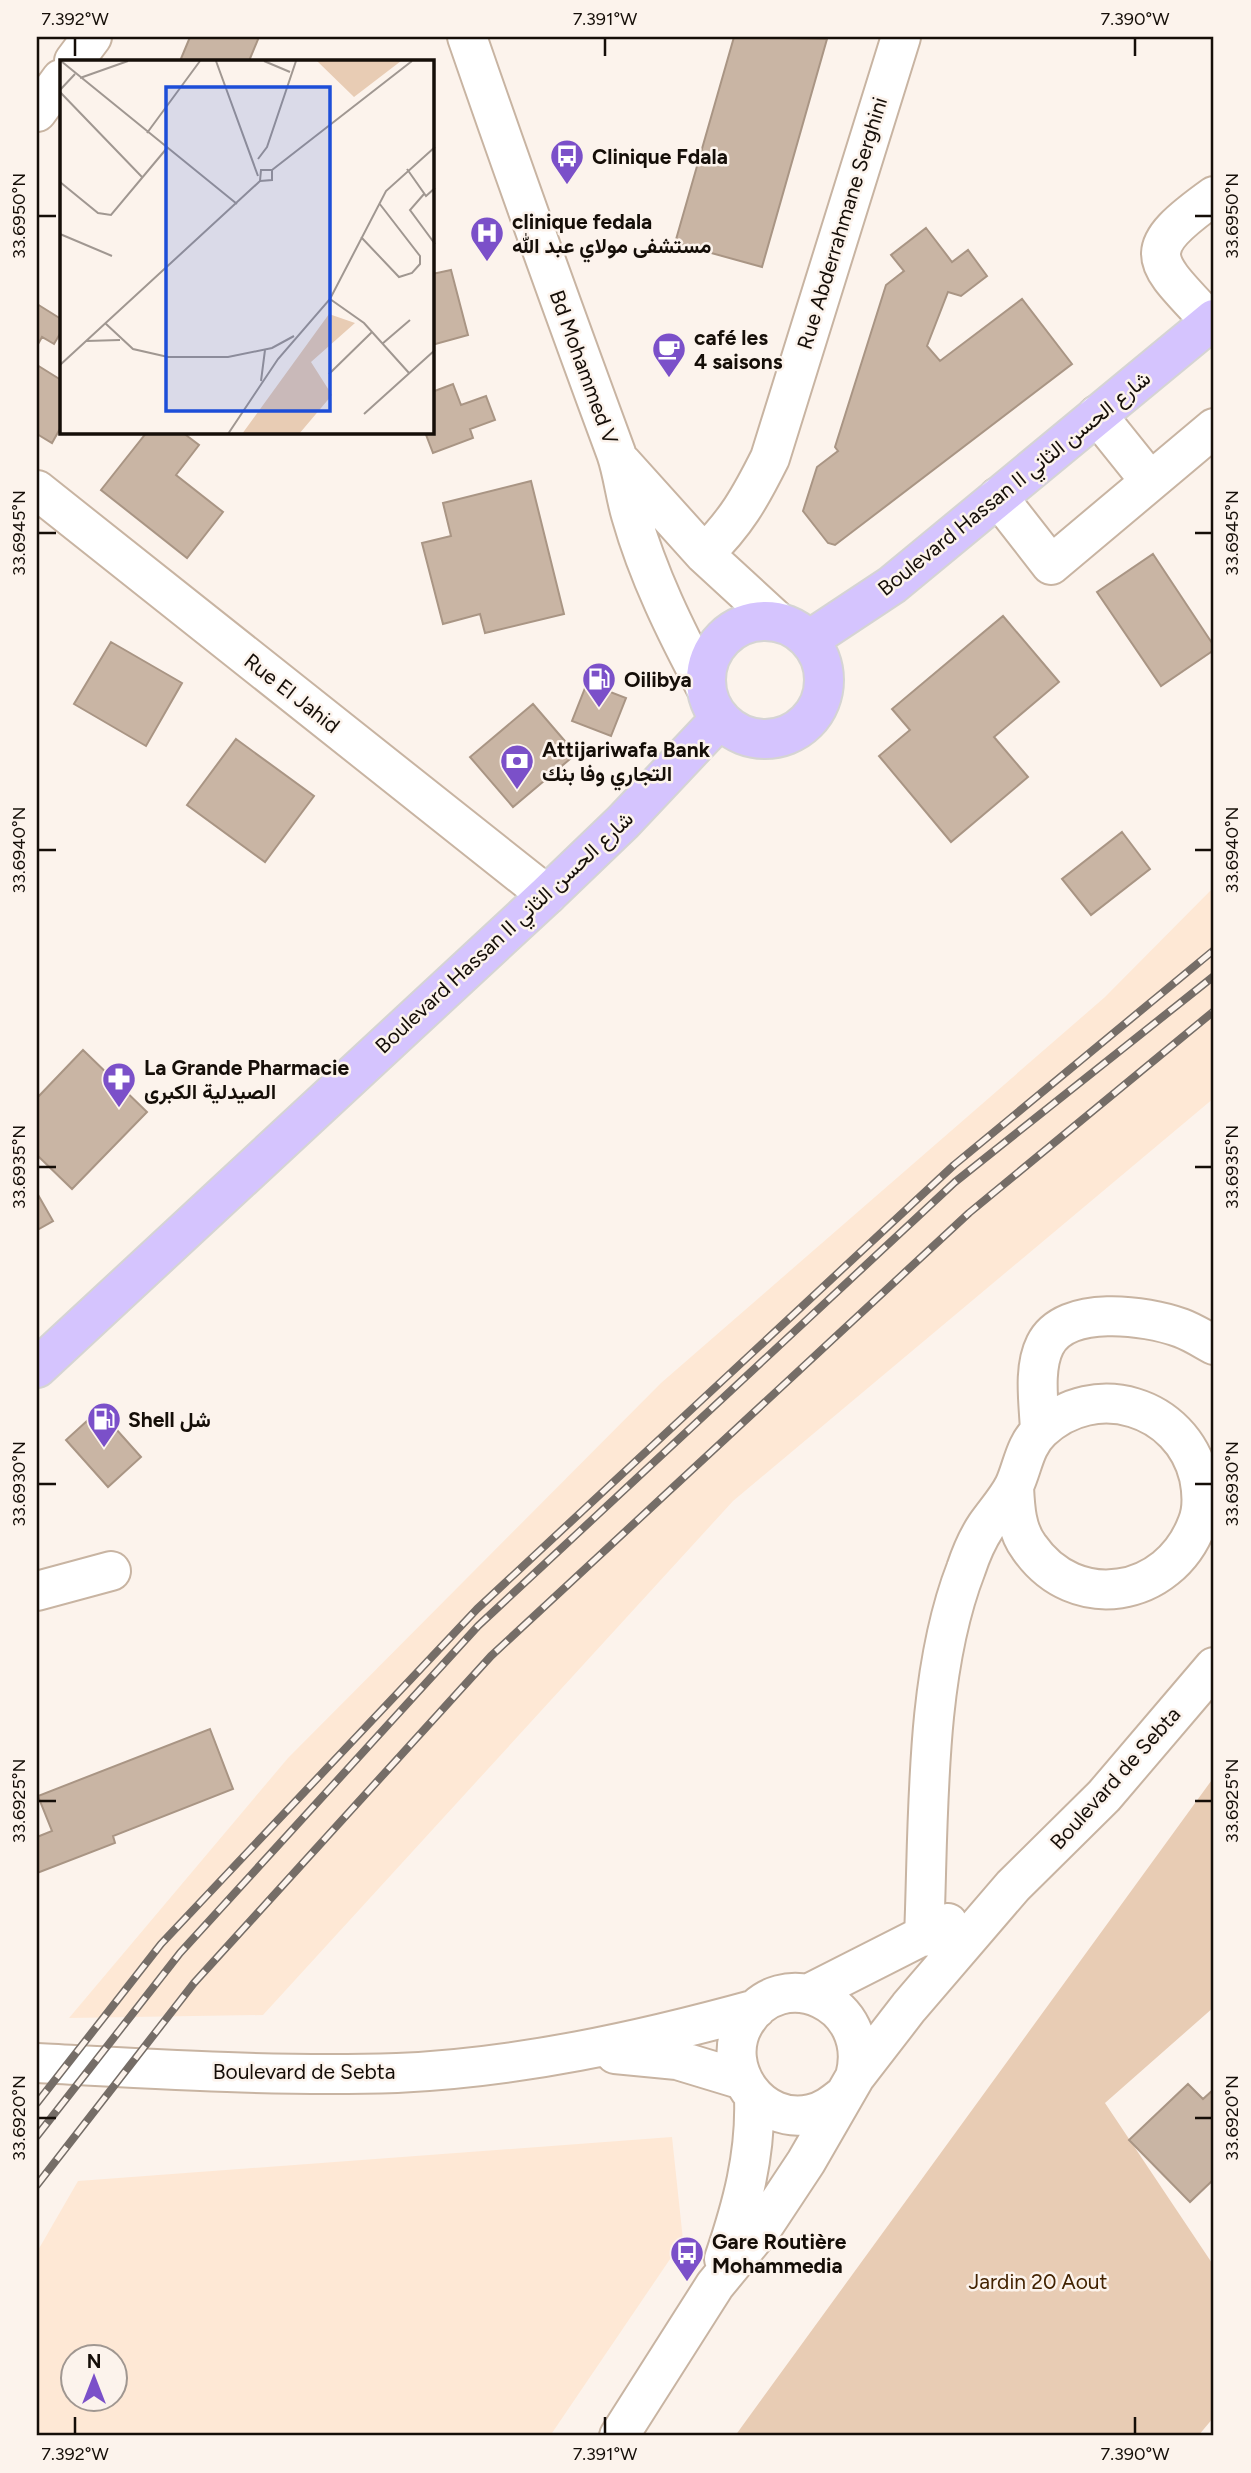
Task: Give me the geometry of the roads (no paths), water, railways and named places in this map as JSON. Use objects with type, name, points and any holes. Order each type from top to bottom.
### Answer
[{"type":"main road","name":"Boulevard Hassan II شارع الحسن الثاني","points":[[793,631],[892,585],[1213,320]]},
{"type":"main road","points":[[759,621],[793,631],[820,657],[824,677],[821,698],[812,716],[796,730],[777,738],[756,739],[736,732],[713,702],[706,668],[713,650],[725,635],[741,625],[759,621]]},
{"type":"main road","name":"Boulevard Hassan II شارع الحسن الثاني","points":[[37,1368],[623,822],[713,702]]},
{"type":"street","points":[[75,60],[92,37]]},
{"type":"street","name":"Bd Mohammed V","points":[[467,37],[539,247],[618,459],[631,516],[646,557],[664,604],[713,702]]},
{"type":"street","name":"Rue Abderrahmane Serghini","points":[[704,554],[729,530],[746,507],[769,458],[901,37]]},
{"type":"street","points":[[37,112],[60,80]]},
{"type":"street","points":[[1213,320],[1178,286],[1163,266],[1159,253],[1163,240],[1214,196]]},
{"type":"street","points":[[1097,415],[1150,481]]},
{"type":"street","points":[[998,497],[1051,565],[1214,428]]},
{"type":"street","name":"Bd Mohammed V","points":[[618,459],[704,554],[793,631]]},
{"type":"street","name":"Rue El Jahid","points":[[37,490],[547,895]]},
{"type":"street","points":[[1040,1431],[1039,1362],[1046,1343],[1061,1326],[1083,1319],[1140,1317],[1183,1328],[1214,1345]]},
{"type":"street","points":[[1095,1403],[1136,1408],[1155,1415],[1179,1434],[1195,1461],[1208,1492],[1186,1549],[1164,1572],[1137,1586],[1106,1590],[1075,1585],[1048,1570],[1028,1546],[1016,1518],[1014,1486],[1022,1457],[1040,1431],[1065,1412],[1095,1403]]},
{"type":"street","points":[[924,1937],[939,1679],[951,1611],[966,1567],[985,1528],[1014,1486]]},
{"type":"street","points":[[37,1591],[111,1571]]},
{"type":"street","name":"Boulevard de Sebta","points":[[849,2086],[909,2007],[1013,1886],[1104,1797],[1214,1667]]},
{"type":"street","name":"Boulevard de Sebta","points":[[808,1994],[924,1937],[1013,1886]]},
{"type":"street","points":[[619,2436],[715,2285],[765,2224],[806,2162],[849,2086],[859,2050],[851,2024],[833,2004],[808,1994],[780,1997],[756,2009],[744,2025],[738,2043],[737,2062],[748,2089],[755,2130],[743,2204],[715,2285]]},
{"type":"street","name":"Boulevard de Sebta","points":[[37,2063],[286,2073],[397,2073],[479,2066],[570,2051],[756,2009]]},
{"type":"street","name":"Boulevard de Sebta","points":[[570,2051],[677,2060],[748,2089]]},
{"type":"street","points":[[748,2089],[770,2109],[789,2115],[809,2115],[828,2108],[849,2086]]},
{"type":"railway","points":[[37,2103],[161,1944],[477,1609],[954,1165],[1214,950]]},
{"type":"railway","points":[[37,2136],[180,1953],[478,1626],[955,1182],[1214,976]]},
{"type":"railway","points":[[37,2185],[194,1983],[491,1656],[969,1213],[1214,1011]]},
{"type":"place","name":"Clinique Fdala","points":[[567,186]]},
{"type":"place","name":"clinique fedala مستشفى مولاي عبد الله","points":[[487,263]]},
{"type":"place","name":"café les 4 saisons","points":[[669,379]]},
{"type":"place","name":"Oilibya","points":[[599,709]]},
{"type":"place","name":"Attijariwafa Bank التجاري وفا بنك","points":[[517,791]]},
{"type":"place","name":"La Grande Pharmacie الصيدلية الكبرى","points":[[119,1109]]},
{"type":"place","name":"Shell شل","points":[[104,1449]]},
{"type":"place","name":"Gare Routière Mohammedia","points":[[687,2283]]},
{"type":"park label","name":"Jardin 20 Aout","points":[[1038,2281]]}]
